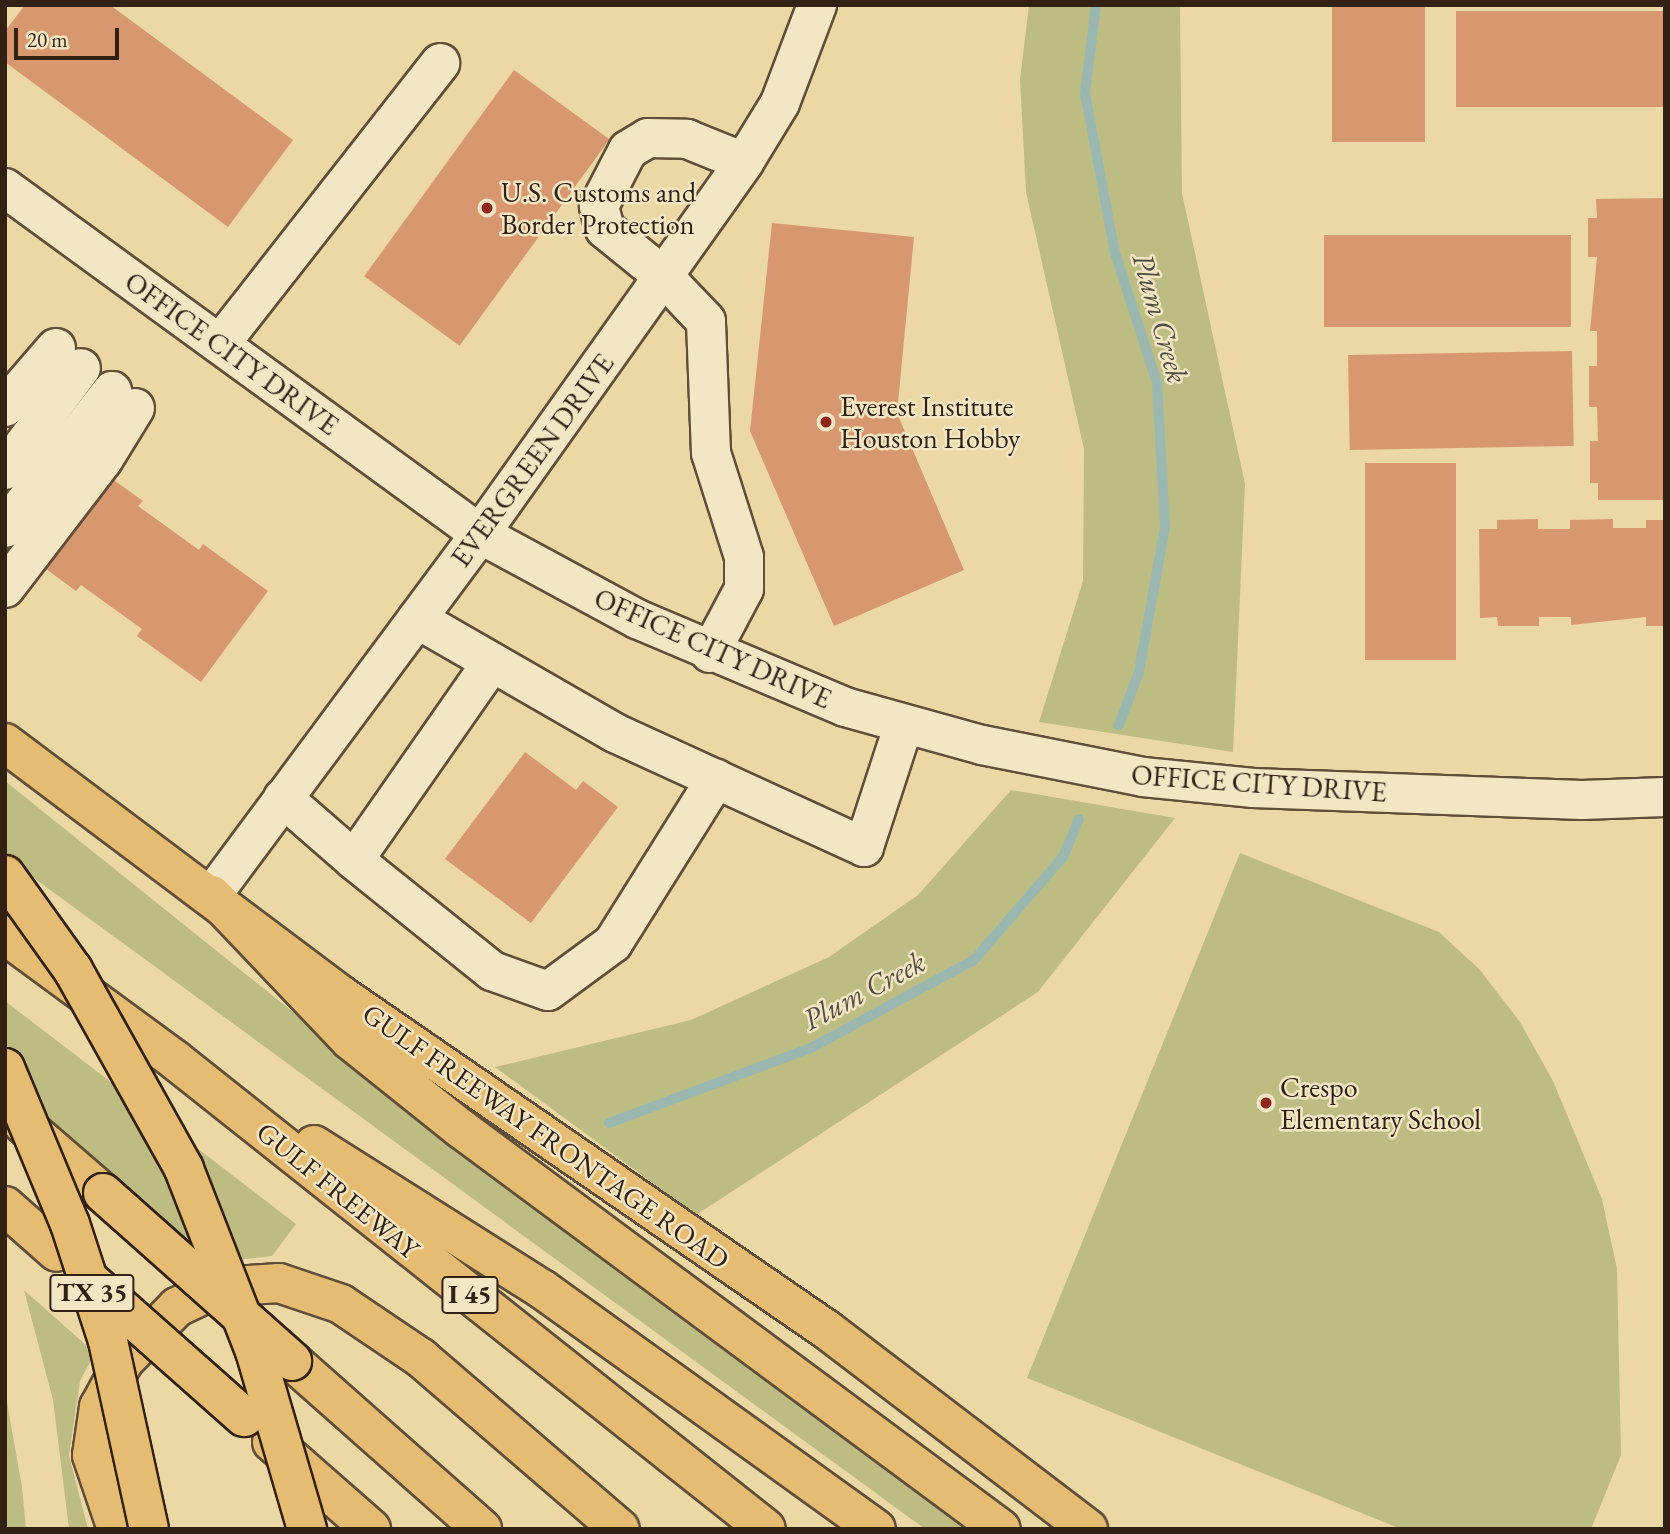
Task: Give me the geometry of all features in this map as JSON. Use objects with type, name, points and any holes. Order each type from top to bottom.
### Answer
[{"type":"main road","name":"GULF FREEWAY FRONTAGE ROAD","points":[[5,743],[212,895],[342,996],[827,1330],[1088,1529]]},
{"type":"main road","points":[[5,875],[74,970],[184,1169],[255,1351],[307,1529]]},
{"type":"main road","points":[[212,895],[350,1040],[460,1128],[1001,1529]]},
{"type":"main road","name":"GULF FREEWAY","points":[[5,935],[175,1060],[766,1529]]},
{"type":"main road","points":[[175,1060],[542,1289],[876,1529]]},
{"type":"main road","name":"TX 35","points":[[5,1068],[70,1224],[108,1341],[149,1529]]},
{"type":"main road","points":[[5,1109],[476,1525]]},
{"type":"main road","points":[[5,1206],[371,1529]]},
{"type":"main road","points":[[117,1529],[92,1455],[99,1408],[124,1361],[177,1307],[219,1287],[279,1283],[341,1304],[421,1358],[620,1529]]},
{"type":"street","name":"EVERGREEN DRIVE","points":[[212,895],[480,534],[744,162],[780,103],[817,5]]},
{"type":"street","points":[[220,344],[440,63]]},
{"type":"street","points":[[710,653],[744,589],[744,557],[711,453],[706,321],[663,276],[605,229],[599,206],[628,150],[664,135],[744,162]]},
{"type":"street","name":"OFFICE CITY DRIVE","points":[[5,188],[480,534],[710,653],[845,707],[904,724],[1143,777],[1253,788],[1582,800],[1665,797]]},
{"type":"street","points":[[5,407],[96,379]]},
{"type":"street","points":[[5,440],[96,379]]},
{"type":"street","points":[[5,470],[96,379]]},
{"type":"street","points":[[5,502],[96,379]]},
{"type":"street","points":[[5,528],[96,379]]},
{"type":"street","points":[[5,561],[96,379]]},
{"type":"street","points":[[5,588],[103,460],[96,379]]},
{"type":"street","points":[[417,619],[615,733],[863,847],[904,724]]},
{"type":"street","points":[[354,860],[492,662]]},
{"type":"street","points":[[284,799],[354,860],[492,971],[548,991],[613,943],[716,779]]},
{"type":"green space","points":[[1029,5],[1180,5],[1182,193],[1245,484],[1233,752],[1039,722],[1083,581],[1084,449],[1026,192],[1020,79]]},
{"type":"green space","points":[[5,781],[608,1265],[968,1529],[925,1529],[5,857]]},
{"type":"green space","points":[[1011,790],[1175,818],[1038,992],[696,1215],[495,1067],[691,1020],[829,957],[918,895]]},
{"type":"green space","points":[[1240,853],[1439,932],[1480,970],[1520,1022],[1553,1081],[1602,1199],[1617,1269],[1621,1455],[1591,1529],[1401,1529],[1027,1378]]},
{"type":"green space","points":[[5,1001],[296,1224],[272,1256],[211,1263],[5,1082]]},
{"type":"green space","points":[[24,1290],[95,1353],[80,1381],[69,1455],[88,1529],[69,1529],[53,1400]]},
{"type":"green space","points":[[5,1391],[22,1487],[26,1529],[5,1529]]},
{"type":"building","points":[[25,5],[110,5],[293,140],[228,227],[5,62],[5,31]]},
{"type":"building","points":[[1332,5],[1425,5],[1425,142],[1332,142]]},
{"type":"building","points":[[1456,11],[1665,11],[1665,107],[1456,107]]},
{"type":"building","name":"U.S. Customs and Border Protection","points":[[514,70],[609,139],[460,346],[364,276]]},
{"type":"building","points":[[1665,198],[1665,500],[1598,500],[1598,483],[1590,483],[1590,441],[1598,441],[1597,407],[1589,407],[1589,366],[1597,366],[1597,331],[1590,331],[1597,257],[1588,257],[1588,218],[1597,218],[1596,199]]},
{"type":"building","name":"Everest Institute Houston Hobby","points":[[772,223],[914,237],[897,413],[964,570],[834,626],[750,431]]},
{"type":"building","points":[[1324,235],[1571,235],[1571,327],[1324,327]]},
{"type":"building","points":[[1572,351],[1574,446],[1350,450],[1348,355]]},
{"type":"building","points":[[1365,463],[1456,463],[1456,660],[1365,660]]},
{"type":"building","points":[[104,473],[143,501],[138,506],[199,550],[203,544],[268,591],[201,682],[137,636],[142,629],[81,585],[76,591],[38,563]]},
{"type":"building","points":[[1538,519],[1538,529],[1570,529],[1570,520],[1613,519],[1613,528],[1646,528],[1646,520],[1665,520],[1665,626],[1646,626],[1646,617],[1571,625],[1571,617],[1539,617],[1539,626],[1498,626],[1497,617],[1480,618],[1479,529],[1497,529],[1497,520]]},
{"type":"building","points":[[525,752],[576,790],[583,781],[618,807],[531,923],[445,859]]},
{"type":"waterway","name":"Plum Creek","points":[[1096,5],[1085,93],[1115,253],[1157,383],[1165,527],[1139,672],[1119,725]]},
{"type":"waterway","name":"Plum Creek","points":[[609,1123],[811,1048],[974,960],[1063,857],[1079,819]]},
{"type":"place","name":"U.S. Customs and Border Protection","points":[[487,208]]},
{"type":"place","name":"Everest Institute Houston Hobby","points":[[826,422]]},
{"type":"place","name":"Crespo Elementary School","points":[[1266,1103]]}]
